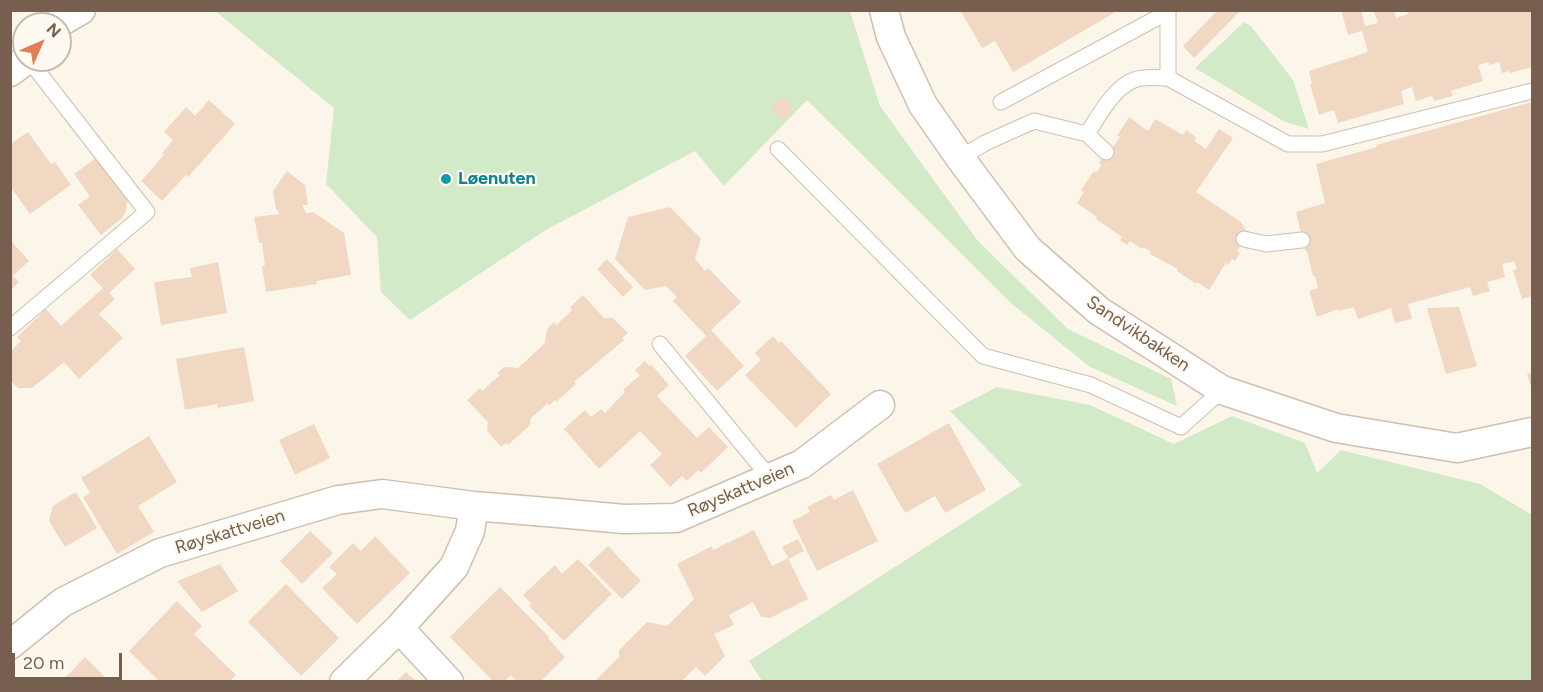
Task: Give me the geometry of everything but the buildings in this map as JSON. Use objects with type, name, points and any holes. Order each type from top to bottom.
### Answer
[{"type":"street","name":"Sandvikbakken","points":[[884,10],[891,37],[923,105],[960,158],[1028,249],[1099,311],[1222,390],[1336,428],[1456,448],[1533,432]]},
{"type":"street","name":"Røyskattveien","points":[[10,645],[63,602],[160,553],[338,500],[382,494],[474,506],[624,519],[676,518],[802,464],[880,405]]},
{"type":"street","points":[[344,681],[399,628],[453,567],[470,531],[474,506]]},
{"type":"street","points":[[399,628],[449,681]]},
{"type":"lane","points":[[1001,102],[1168,12],[1168,78]]},
{"type":"lane","points":[[10,328],[147,212],[36,72]]},
{"type":"lane","points":[[1088,134],[1109,100],[1132,80],[1145,77],[1168,78],[1288,144],[1323,144],[1533,91]]},
{"type":"lane","points":[[960,158],[985,143],[1034,121],[1088,134],[1106,152]]},
{"type":"lane","points":[[778,149],[983,356],[1091,386],[1181,427],[1222,390]]},
{"type":"lane","points":[[1244,239],[1266,244],[1302,240]]},
{"type":"lane","points":[[660,344],[770,478]]},
{"type":"green space","points":[[215,11],[850,11],[880,106],[978,241],[1068,329],[1171,379],[1177,406],[1090,367],[1012,304],[807,100],[724,186],[695,151],[544,231],[410,320],[381,292],[377,237],[326,184],[334,108]]},
{"type":"green space","points":[[1244,22],[1251,26],[1293,80],[1309,129],[1285,122],[1195,68]]},
{"type":"green space","points":[[997,387],[1090,405],[1174,444],[1232,416],[1305,443],[1317,473],[1341,450],[1480,484],[1532,515],[1532,681],[762,681],[749,661],[1022,485],[950,411]]},
{"type":"place","name":"Løenuten","points":[[446,179]]}]
